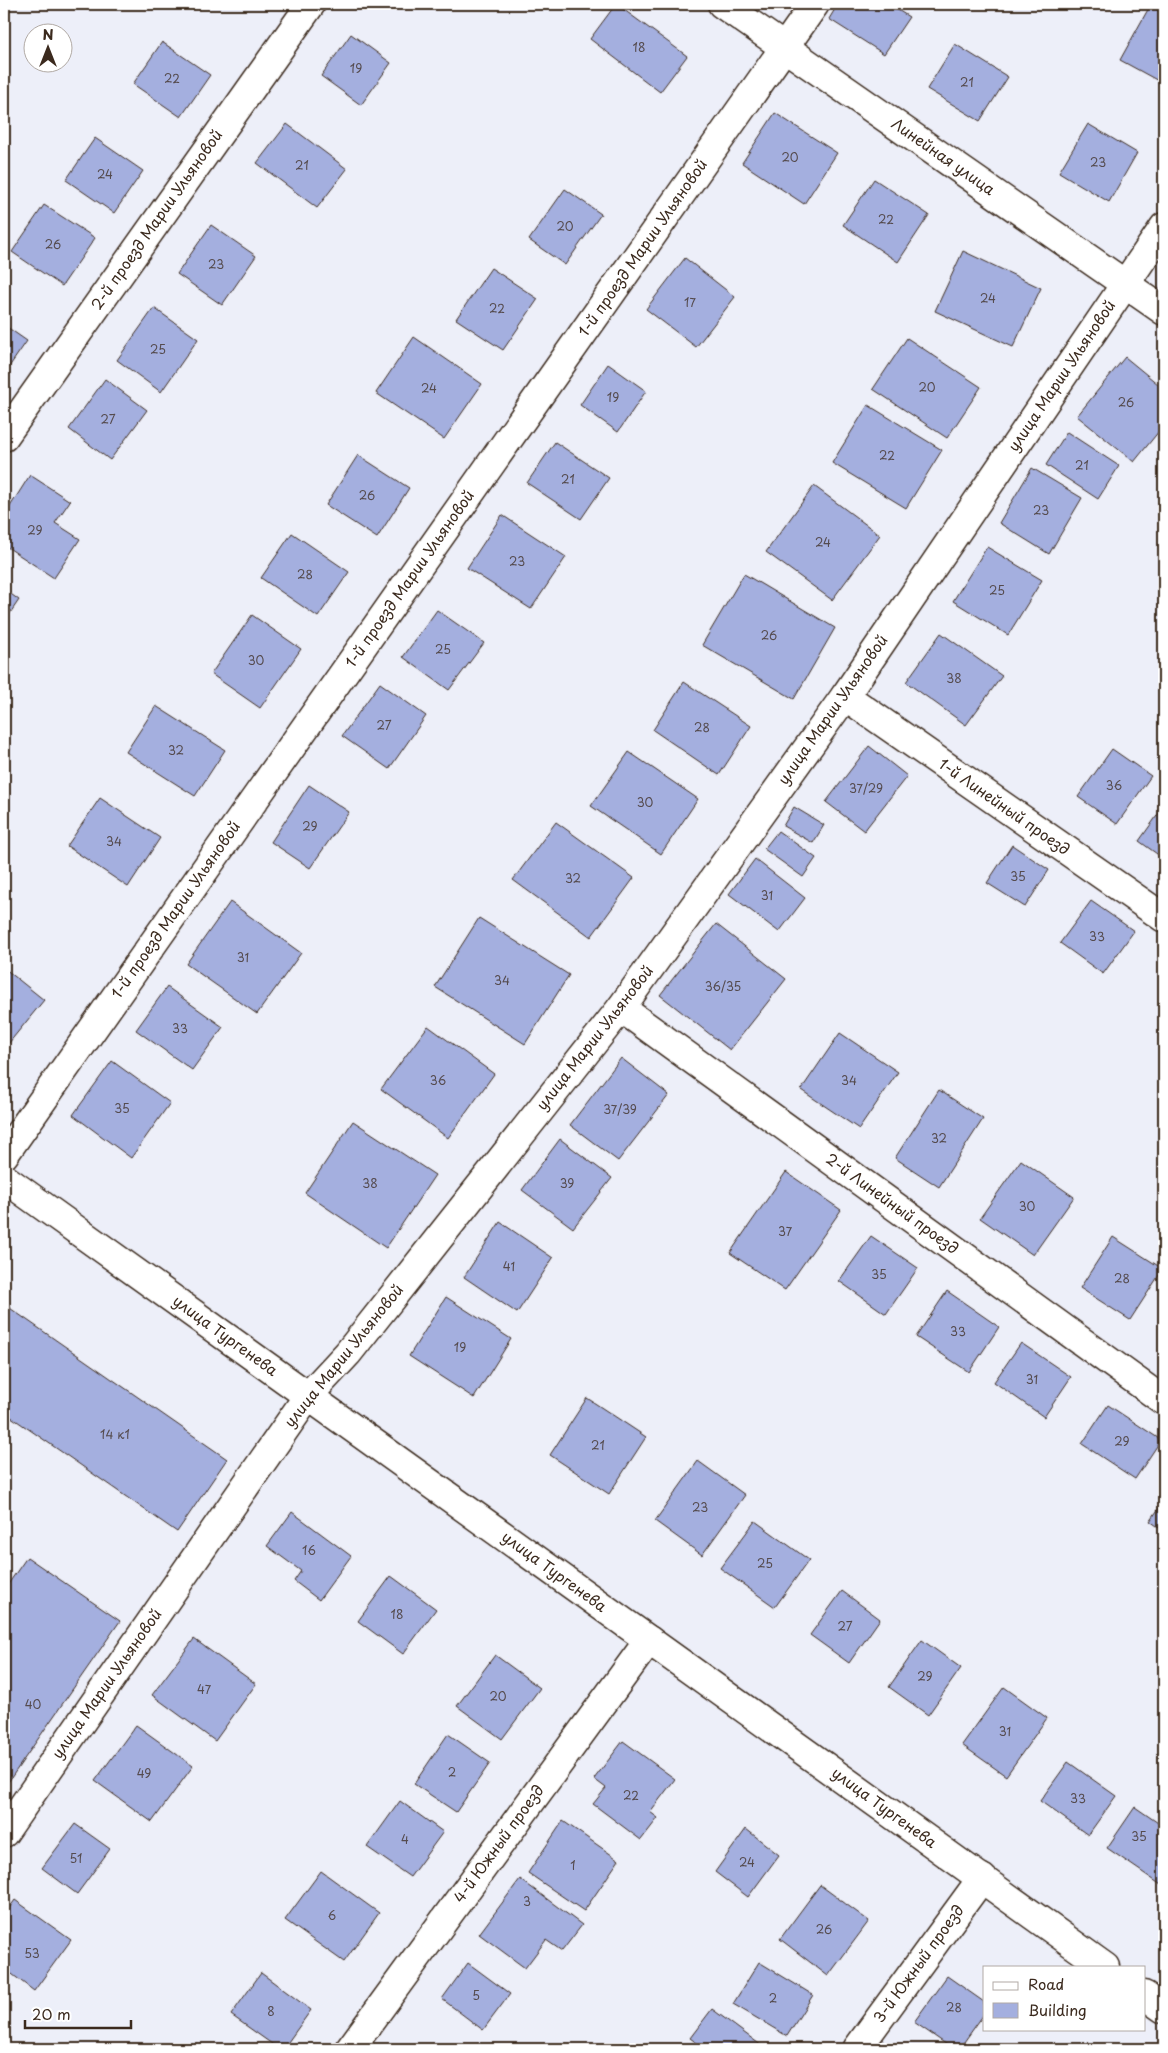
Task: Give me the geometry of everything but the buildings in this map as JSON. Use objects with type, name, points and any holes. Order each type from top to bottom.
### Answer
[{"type":"street","name":"2-й проезд Марии Ульяновой","points":[[4,437],[311,4]]},
{"type":"street","name":"Линейная улица","points":[[722,4],[1164,311]]},
{"type":"street","name":"1-й проезд Марии Ульяновой","points":[[4,1155],[815,4]]},
{"type":"street","name":"улица Марии Ульяновой","points":[[4,1833],[308,1396],[348,1353],[621,1008],[844,696],[1164,226]]},
{"type":"street","name":"1-й Линейный проезд","points":[[844,696],[1164,918]]},
{"type":"street","name":"2-й Линейный проезд","points":[[621,1008],[1164,1401]]},
{"type":"street","name":"улица Тургенева","points":[[4,1178],[1104,1966]]},
{"type":"street","name":"4-й Южный проезд","points":[[350,2049],[649,1640]]},
{"type":"street","name":"3-й Южный проезд","points":[[857,2049],[982,1878]]},
{"type":"street","points":[[1146,1996],[1164,2009]]}]
